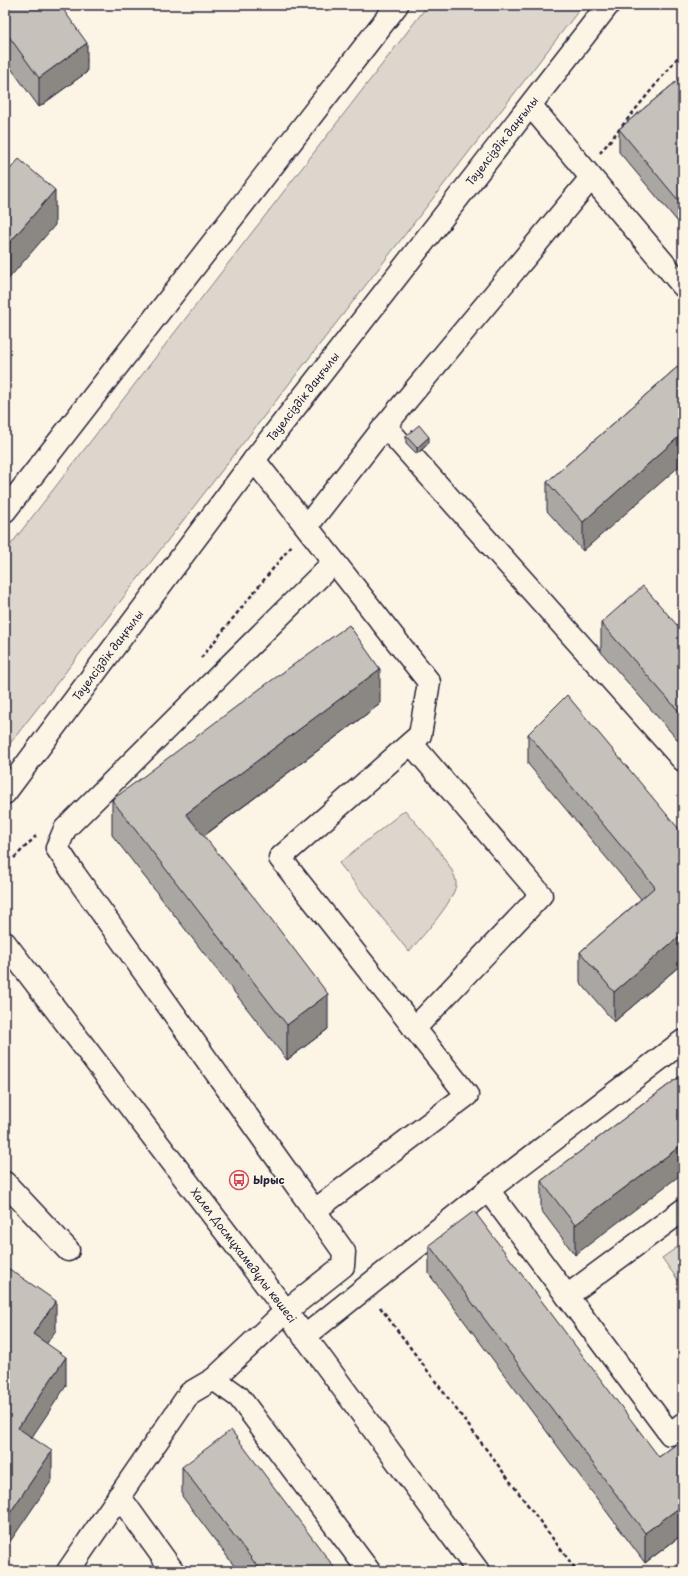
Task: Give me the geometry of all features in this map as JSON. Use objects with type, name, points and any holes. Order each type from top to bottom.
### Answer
[{"type":"street","points":[[5,511],[397,5]]},
{"type":"street","name":"Тәуелсіздік даңғылы","points":[[5,793],[254,460],[608,5]]},
{"type":"street","points":[[530,106],[683,286]]},
{"type":"street","points":[[307,526],[385,426],[588,175]]},
{"type":"street","points":[[385,426],[683,760]]},
{"type":"street","points":[[254,460],[429,682],[420,735],[280,858],[467,1095],[314,1211]]},
{"type":"street","points":[[68,1571],[190,1393],[214,1379],[286,1312],[343,1266],[344,1252],[75,875],[58,848],[65,829],[334,562]]},
{"type":"street","points":[[411,743],[541,895],[414,1029]]},
{"type":"street","name":"Халел Досмұхамедұлы көшесі","points":[[5,943],[286,1312],[478,1571]]},
{"type":"street","points":[[304,1337],[488,1190],[683,1041]]},
{"type":"street","points":[[5,1183],[68,1250]]},
{"type":"street","points":[[488,1190],[670,1434],[683,1424]]},
{"type":"street","points":[[567,1296],[683,1210]]},
{"type":"street","points":[[344,1260],[366,1287]]},
{"type":"street","points":[[214,1379],[239,1397],[369,1571]]},
{"type":"street","points":[[119,1496],[173,1571]]},
{"type":"path","points":[[588,175],[683,51]]},
{"type":"path","points":[[366,1287],[577,1571]]},
{"type":"shaded area","points":[[428,5],[583,5],[5,750],[5,552]]},
{"type":"shaded area","points":[[405,810],[451,868],[456,885],[449,902],[443,911],[409,952],[339,863]]},
{"type":"shaded area","points":[[683,1243],[683,1287],[662,1258]]},
{"type":"building","points":[[5,5],[60,5],[87,43],[39,78],[5,31]]},
{"type":"building","points":[[683,76],[683,206],[619,129]]},
{"type":"building","points":[[19,159],[55,190],[5,248],[5,175]]},
{"type":"building","points":[[683,362],[683,433],[583,522],[547,482]]},
{"type":"building","points":[[419,425],[429,437],[417,448],[406,436]]},
{"type":"building","points":[[643,586],[683,632],[683,716],[601,623]]},
{"type":"building","points":[[349,625],[380,669],[186,814],[265,911],[328,994],[287,1025],[112,800],[261,688]]},
{"type":"building","points":[[567,695],[683,834],[683,933],[614,992],[580,952],[655,887],[528,734]]},
{"type":"building","points":[[683,1074],[683,1144],[575,1225],[541,1181]]},
{"type":"building","points":[[474,1211],[659,1457],[683,1439],[683,1505],[645,1533],[429,1245]]},
{"type":"building","points":[[5,1266],[56,1301],[33,1334],[66,1357],[18,1428],[52,1451],[5,1520]]},
{"type":"building","points":[[231,1430],[337,1571],[261,1571],[182,1467]]},
{"type":"place","name":"Ырыс","points":[[239,1180]]}]
